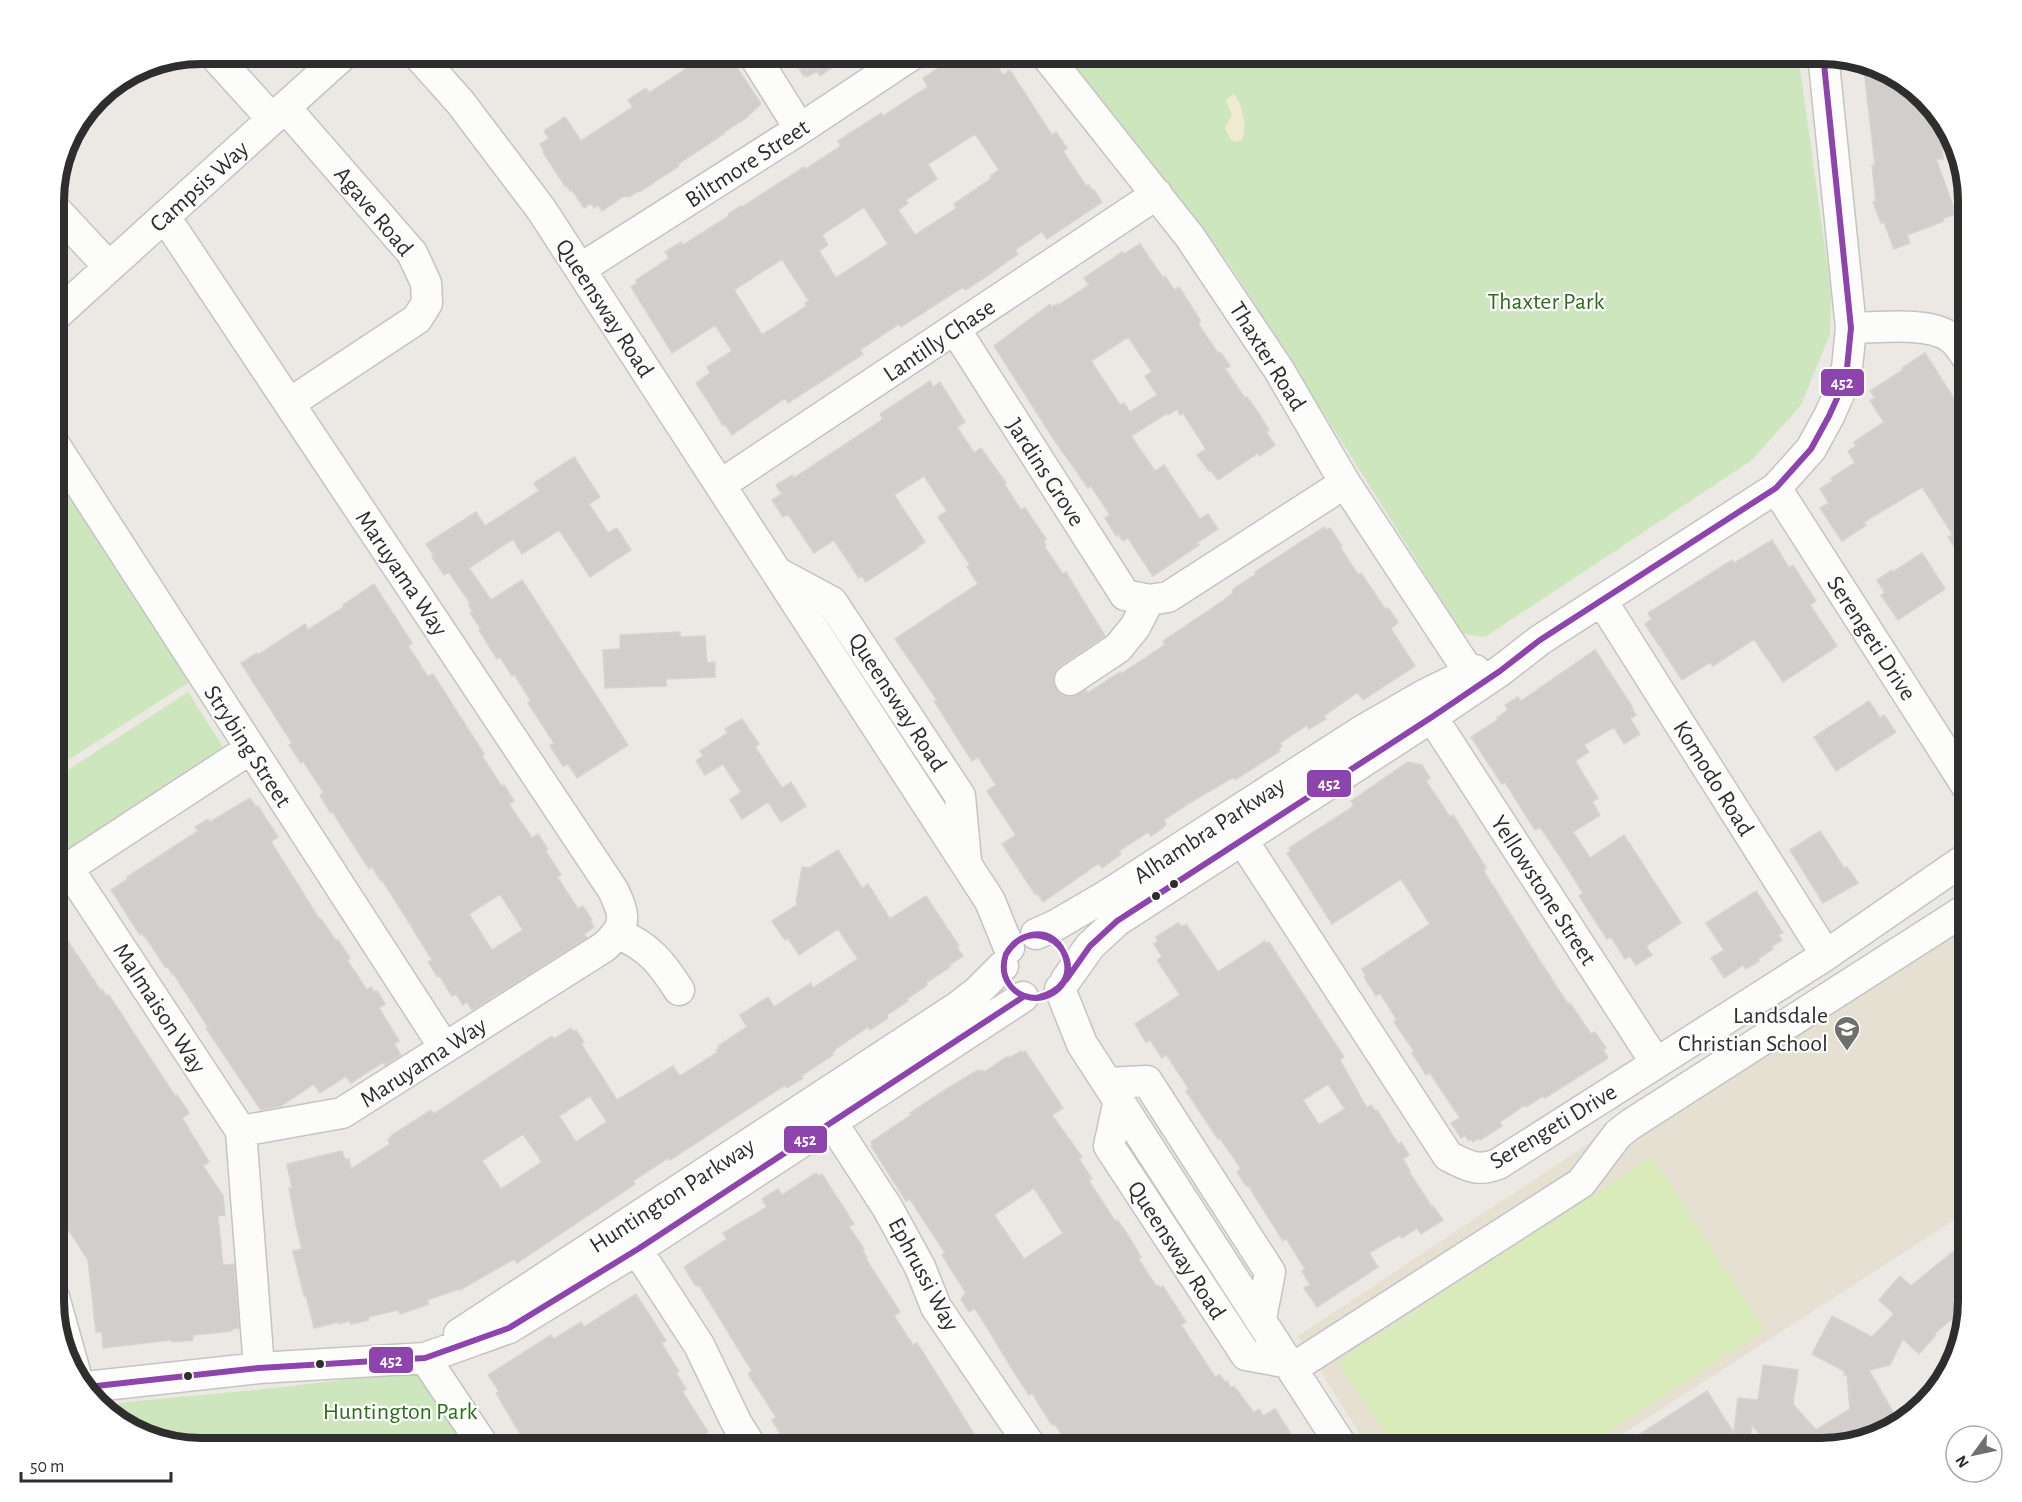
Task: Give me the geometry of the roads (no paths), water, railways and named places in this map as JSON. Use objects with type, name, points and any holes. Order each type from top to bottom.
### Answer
[{"type":"street","name":"Agave Road","points":[[225,65],[279,113],[412,254],[426,283],[427,303],[417,319],[290,403]]},
{"type":"street","name":"Campsis Way","points":[[65,307],[332,65]]},
{"type":"street","name":"Queensway Road","points":[[426,65],[466,111],[541,209],[1020,946],[1008,984],[1045,991],[1113,1091],[1338,1438]]},
{"type":"street","points":[[760,65],[800,129]]},
{"type":"street","name":"Biltmore Street","points":[[580,269],[896,65]]},
{"type":"street","name":"Thaxter Road","points":[[1055,65],[1190,237],[1279,370],[1345,483],[1469,672]]},
{"type":"street","name":"Alhambra Parkway","points":[[1020,946],[1104,897],[1360,732],[1424,695],[1527,646],[1602,601],[1776,488],[1811,449],[1839,394],[1847,368],[1851,328],[1824,65]]},
{"type":"street","name":"Lantilly Chase","points":[[720,485],[1157,194]]},
{"type":"street","name":"Maruyama Way","points":[[165,217],[613,890],[623,912],[619,934],[604,947],[342,1113],[241,1131]]},
{"type":"street","points":[[65,220],[110,267]]},
{"type":"street","points":[[1851,328],[1917,327],[1935,330],[1950,337],[1958,346]]},
{"type":"street","name":"Jardins Grove","points":[[954,329],[1125,595],[1149,600]]},
{"type":"street","name":"Strybing Street","points":[[65,461],[444,1047]]},
{"type":"street","points":[[1070,680],[1118,648],[1135,627],[1149,600],[1168,597],[1345,483]]},
{"type":"street","name":"Serengeti Drive","points":[[1776,488],[1958,772]]},
{"type":"street","name":"Komodo Road","points":[[1602,601],[1826,955]]},
{"type":"street","name":"Alhambra Parkway","points":[[1045,991],[1117,921],[1432,717],[1500,671],[1527,646]]},
{"type":"street","name":"Yellowstone Street","points":[[1432,717],[1656,1063]]},
{"type":"street","name":"Malmaison Way","points":[[250,749],[69,868],[241,1131],[259,1368]]},
{"type":"street","name":"Serengeti Drive","points":[[1243,841],[1448,1156],[1465,1165],[1485,1169],[1498,1164],[1826,955],[1958,864]]},
{"type":"street","points":[[1291,1365],[1581,1183],[1618,1134],[1631,1124],[1958,914]]},
{"type":"street","points":[[619,934],[637,942],[652,953],[679,990]]},
{"type":"street","points":[[1020,946],[1047,936],[1064,949],[1069,970],[1045,991]]},
{"type":"street","name":"Huntington Parkway","points":[[825,1111],[978,991],[1020,946]]},
{"type":"street","name":"Huntington Parkway","points":[[425,1358],[495,1310],[630,1238],[825,1111],[1045,991]]},
{"type":"street","name":"Queensway Road","points":[[1113,1091],[1109,1146],[1246,1355],[1291,1365]]},
{"type":"street","name":"Ephrussi Way","points":[[825,1111],[887,1207],[920,1267],[936,1307],[1025,1438]]},
{"type":"street","points":[[630,1238],[699,1345],[746,1438]]},
{"type":"street","points":[[95,1386],[259,1368],[425,1358],[478,1438]]},
{"type":"place","name":"Landsdale Christian School","points":[[1847,1052]]},
{"type":"park label","name":"Thaxter Park","points":[[1546,301]]},
{"type":"park label","name":"Huntington Park","points":[[400,1411]]}]
